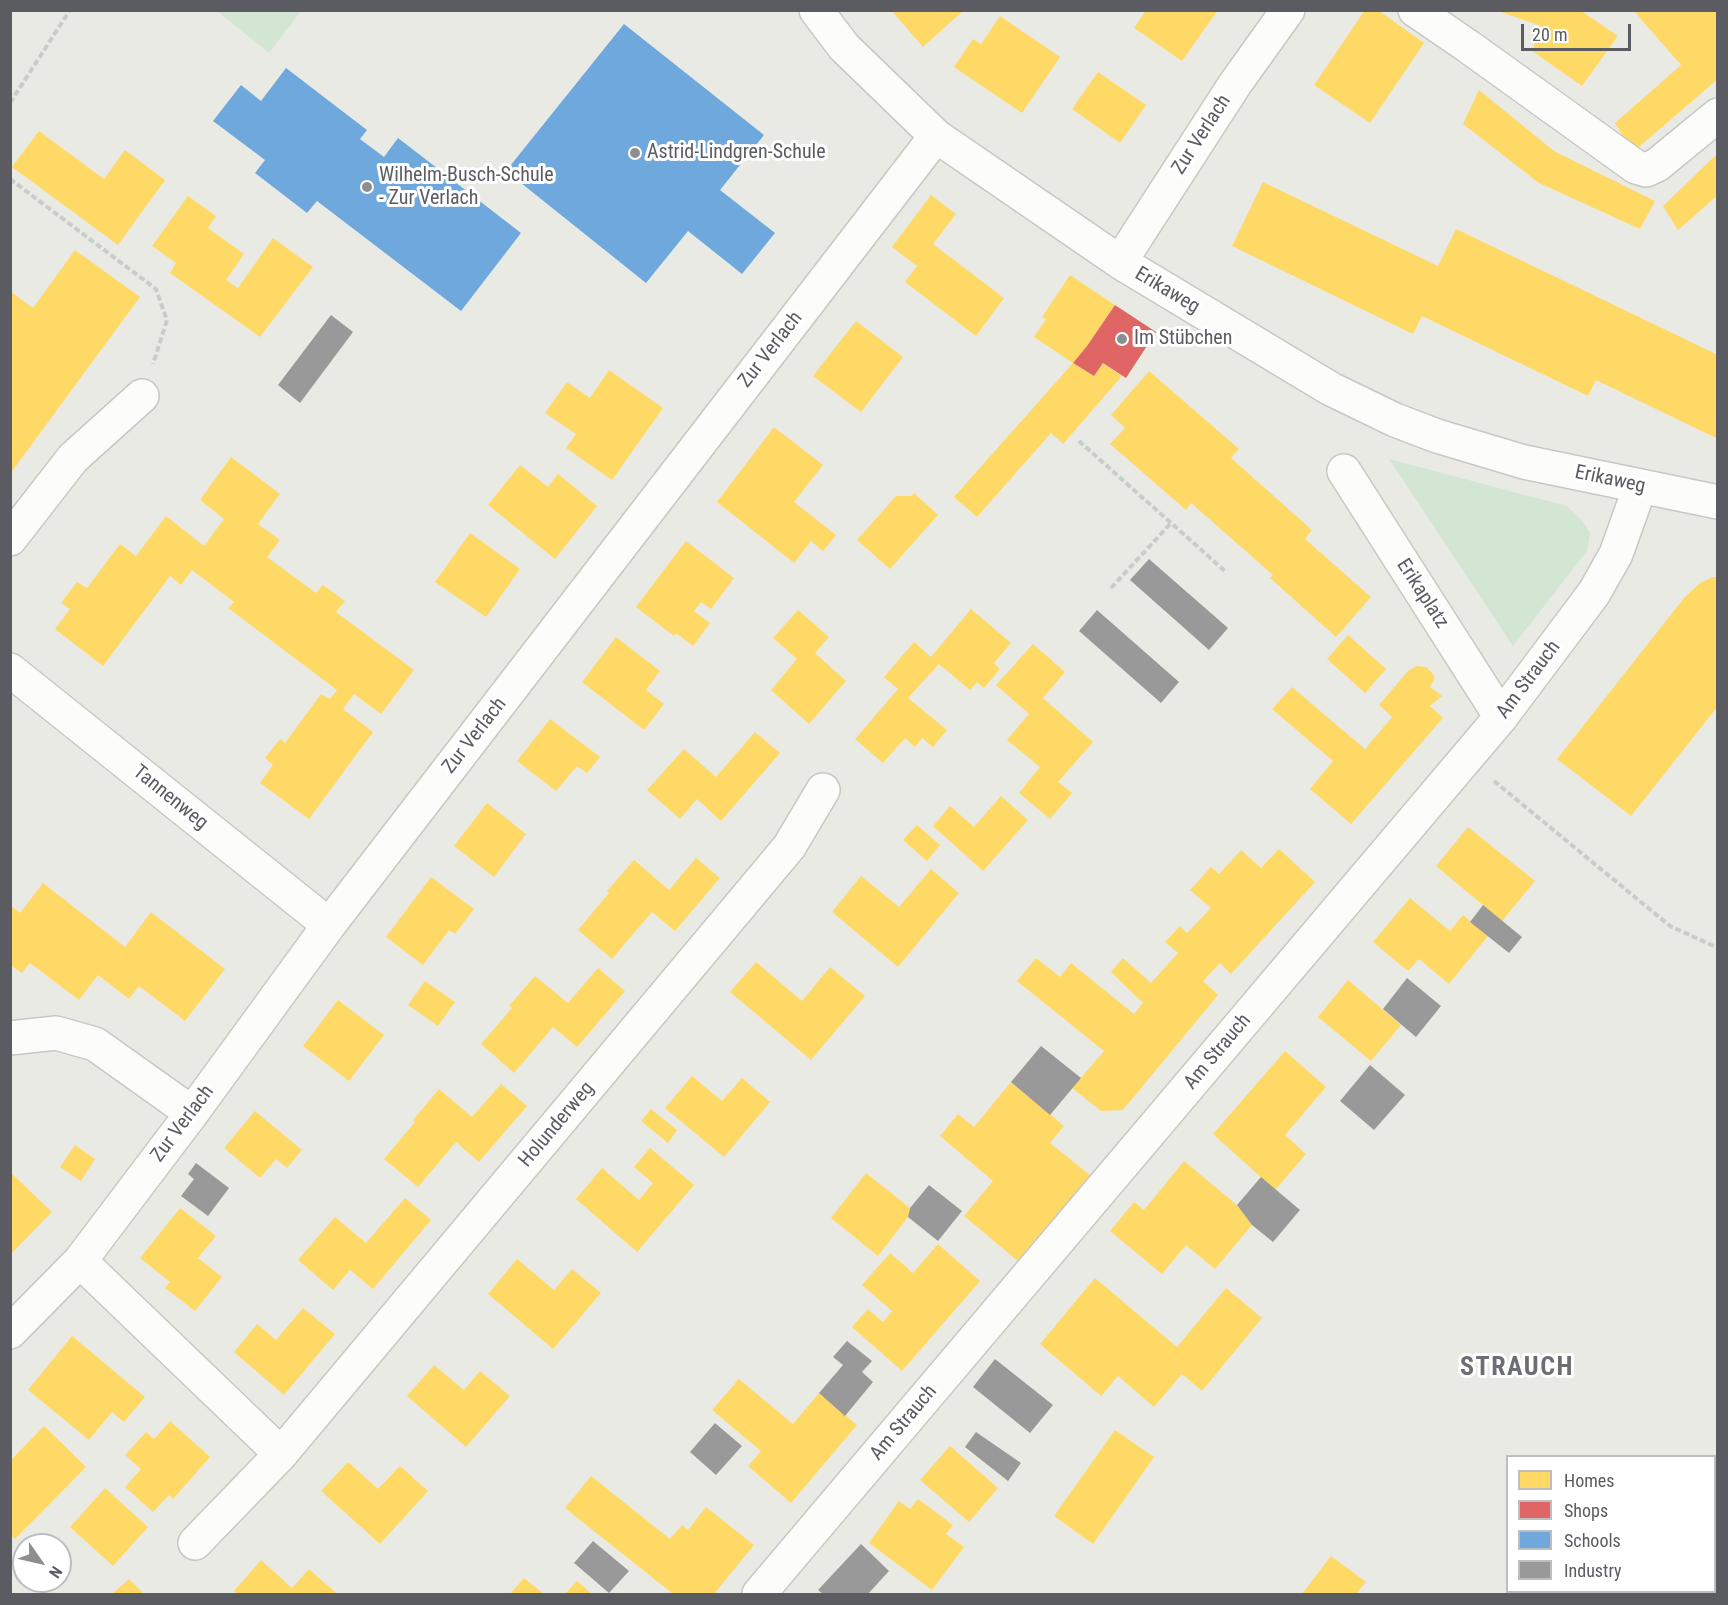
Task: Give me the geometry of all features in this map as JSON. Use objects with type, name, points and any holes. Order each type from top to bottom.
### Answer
[{"type":"street","name":"Erikaweg","points":[[816,10],[844,47],[936,136],[1119,262],[1331,389],[1395,420],[1437,436],[1524,462],[1718,502]]},
{"type":"street","name":"Zur Verlach","points":[[1119,262],[1235,84],[1288,10]]},
{"type":"street","points":[[1415,10],[1636,167],[1646,170],[1658,165],[1718,115]]},
{"type":"street","name":"Zur Verlach","points":[[10,1332],[80,1261],[192,1113],[329,925],[936,136]]},
{"type":"street","points":[[10,538],[73,458],[142,396]]},
{"type":"street","name":"Erikaplatz","points":[[1344,471],[1501,717]]},
{"type":"street","name":"Am Strauch","points":[[759,1594],[1501,717],[1594,593],[1616,554],[1641,487]]},
{"type":"street","name":"Tannenweg","points":[[10,670],[329,925]]},
{"type":"street","name":"Holunderweg","points":[[195,1543],[281,1454],[789,847],[824,790]]},
{"type":"street","points":[[10,1038],[56,1033],[95,1044],[192,1113]]},
{"type":"street","points":[[80,1261],[281,1454]]},
{"type":"path","points":[[10,103],[70,10]]},
{"type":"path","points":[[10,179],[156,289],[167,320],[142,396]]},
{"type":"path","points":[[1079,441],[1226,572]]},
{"type":"path","points":[[1111,588],[1172,522]]},
{"type":"path","points":[[1493,780],[1670,926],[1718,948]]},
{"type":"green space","points":[[217,11],[301,11],[269,53]]},
{"type":"green space","points":[[1389,459],[1567,506],[1581,519],[1590,533],[1587,551],[1513,646]]},
{"type":"building: Homes","points":[[891,10],[964,10],[923,47]]},
{"type":"building: Homes","points":[[1146,10],[1218,10],[1182,61],[1134,28]]},
{"type":"building: Homes","points":[[1365,10],[1378,10],[1424,43],[1370,123],[1314,85]]},
{"type":"building: Homes","points":[[1580,10],[1618,36],[1582,86],[1532,51],[1541,26],[1498,11]]},
{"type":"building: Homes","points":[[1633,10],[1718,10],[1718,79],[1633,152],[1615,123],[1681,65]]},
{"type":"building: Homes","points":[[1000,16],[1060,57],[1022,113],[954,67],[973,39],[981,44]]},
{"type":"building: Homes","points":[[1098,72],[1146,105],[1120,143],[1072,109]]},
{"type":"building: Homes","points":[[1479,90],[1554,151],[1655,201],[1640,229],[1539,183],[1463,124]]},
{"type":"building: Homes","points":[[39,131],[104,179],[125,150],[165,180],[118,245],[12,167]]},
{"type":"building: Homes","points":[[1718,153],[1718,195],[1678,230],[1663,206]]},
{"type":"building: Homes","points":[[1263,182],[1438,266],[1456,229],[1718,355],[1718,439],[1596,380],[1588,396],[1422,316],[1413,334],[1232,246]]},
{"type":"building: Homes","points":[[931,195],[956,214],[933,244],[1004,298],[976,336],[905,282],[917,266],[892,247]]},
{"type":"building: Homes","points":[[188,196],[216,216],[208,228],[244,254],[226,280],[238,288],[273,238],[313,267],[260,337],[170,273],[176,263],[152,246]]},
{"type":"building: Homes","points":[[75,250],[140,297],[10,474],[10,291],[33,308]]},
{"type":"building: Homes","points":[[1070,275],[1115,305],[1073,363],[1034,337],[1046,319],[1042,317]]},
{"type":"building: Homes","points":[[856,321],[903,357],[861,412],[813,376]]},
{"type":"building: Homes","points":[[1073,363],[1094,376],[1103,363],[1122,376],[1063,444],[1051,433],[977,517],[954,497]]},
{"type":"building: Homes","points":[[609,370],[663,408],[612,480],[566,448],[576,434],[545,413],[567,382],[590,398]]},
{"type":"building: Homes","points":[[1149,371],[1239,449],[1231,458],[1312,530],[1305,539],[1371,597],[1336,637],[1270,578],[1273,575],[1191,503],[1186,510],[1110,444],[1125,428],[1111,415]]},
{"type":"building: Homes","points":[[774,427],[823,465],[794,502],[836,535],[823,551],[811,541],[794,563],[717,502]]},
{"type":"building: Homes","points":[[231,457],[280,494],[258,524],[280,540],[267,557],[316,593],[323,585],[345,601],[336,612],[414,670],[381,714],[354,694],[343,709],[373,732],[309,819],[260,783],[273,765],[265,758],[280,739],[285,743],[321,694],[330,699],[337,690],[228,608],[234,602],[192,570],[181,585],[170,576],[103,666],[55,629],[70,609],[61,603],[77,582],[87,588],[120,544],[136,556],[166,516],[204,546],[224,519],[200,500]]},
{"type":"building: Homes","points":[[520,465],[548,487],[558,474],[597,506],[555,559],[488,505]]},
{"type":"building: Homes","points":[[914,493],[938,515],[890,569],[857,540],[896,496],[911,496]]},
{"type":"building: Homes","points":[[470,533],[520,569],[486,617],[435,582]]},
{"type":"building: Homes","points":[[686,541],[734,578],[711,609],[701,602],[694,611],[710,623],[693,646],[676,633],[674,636],[636,607]]},
{"type":"building: Homes","points":[[1718,577],[1718,706],[1631,816],[1557,759],[1684,598],[1700,583]]},
{"type":"building: Homes","points":[[971,609],[1011,643],[994,663],[1000,669],[984,688],[977,682],[970,690],[939,664],[908,698],[947,730],[933,747],[922,738],[915,747],[905,738],[883,763],[855,739],[898,689],[884,677],[914,642],[931,657]]},
{"type":"building: Homes","points":[[798,610],[829,637],[815,653],[846,681],[809,724],[771,690],[797,659],[773,638]]},
{"type":"building: Homes","points":[[1348,635],[1386,669],[1365,693],[1327,659]]},
{"type":"building: Homes","points":[[616,637],[660,671],[646,690],[664,704],[644,730],[582,682]]},
{"type":"building: Homes","points":[[1033,644],[1065,672],[1043,698],[1093,742],[1058,782],[1072,793],[1050,819],[1019,793],[1040,767],[1007,740],[1029,714],[996,685]]},
{"type":"building: Homes","points":[[1416,666],[1426,667],[1435,678],[1430,687],[1442,696],[1430,706],[1443,718],[1351,824],[1310,789],[1333,761],[1272,709],[1292,687],[1365,749],[1392,717],[1379,705],[1408,671]]},
{"type":"building: Homes","points":[[550,719],[600,757],[587,773],[577,766],[556,791],[517,761]]},
{"type":"building: Homes","points":[[755,732],[780,753],[721,821],[697,799],[680,819],[647,790],[684,749],[716,777]]},
{"type":"building: Homes","points":[[1001,796],[1028,820],[983,871],[933,826],[950,806],[974,827]]},
{"type":"building: Homes","points":[[487,803],[526,834],[494,877],[454,846]]},
{"type":"building: Homes","points":[[917,825],[940,845],[927,861],[903,840]]},
{"type":"building: Homes","points":[[1468,827],[1535,881],[1502,921],[1436,866]]},
{"type":"building: Homes","points":[[1279,849],[1315,882],[1231,974],[1220,963],[1203,981],[1218,995],[1123,1110],[1101,1111],[1072,1088],[1104,1051],[1017,981],[1036,958],[1060,977],[1071,963],[1134,1014],[1143,1003],[1111,972],[1123,958],[1151,983],[1178,953],[1165,942],[1180,926],[1187,933],[1211,908],[1190,890],[1211,867],[1219,874],[1241,850],[1261,868]]},
{"type":"building: Homes","points":[[696,858],[720,878],[675,931],[652,912],[612,959],[578,930],[634,860],[669,890]]},
{"type":"building: Homes","points":[[931,869],[959,893],[898,967],[832,912],[861,876],[899,907]]},
{"type":"building: Homes","points":[[431,877],[474,909],[455,934],[449,930],[423,965],[386,937]]},
{"type":"building: Homes","points":[[43,883],[125,947],[151,912],[225,969],[185,1021],[139,986],[129,999],[98,975],[79,1000],[30,963],[22,973],[10,965],[10,905],[20,913]]},
{"type":"building: Homes","points":[[1410,898],[1450,931],[1463,915],[1488,936],[1449,984],[1419,959],[1408,971],[1373,942]]},
{"type":"building: Homes","points":[[756,962],[802,1001],[830,967],[865,996],[811,1060],[730,992]]},
{"type":"building: Homes","points":[[598,968],[625,991],[577,1047],[553,1027],[514,1073],[481,1044],[512,1008],[509,1006],[535,976],[568,1003]]},
{"type":"building: Homes","points":[[1348,980],[1401,1025],[1371,1061],[1318,1017]]},
{"type":"building: Homes","points":[[425,981],[455,1002],[438,1026],[408,1005]]},
{"type":"building: Homes","points":[[338,1000],[384,1035],[349,1081],[303,1046]]},
{"type":"building: Homes","points":[[1285,1051],[1326,1087],[1285,1135],[1306,1154],[1275,1190],[1213,1134]]},
{"type":"building: Homes","points":[[692,1076],[722,1101],[742,1078],[770,1102],[724,1157],[665,1108]]},
{"type":"building: Homes","points":[[1011,1082],[1064,1126],[1050,1143],[1090,1175],[1018,1261],[964,1216],[993,1181],[940,1136],[958,1114],[974,1127]]},
{"type":"building: Homes","points":[[501,1084],[527,1106],[479,1162],[456,1142],[418,1187],[384,1159],[439,1089],[472,1117]]},
{"type":"building: Homes","points":[[651,1109],[677,1130],[668,1143],[641,1121]]},
{"type":"building: Homes","points":[[255,1111],[302,1150],[287,1168],[276,1159],[260,1178],[224,1148]]},
{"type":"building: Homes","points":[[75,1145],[95,1159],[81,1181],[60,1167]]},
{"type":"building: Homes","points":[[650,1148],[694,1185],[637,1252],[576,1199],[602,1168],[639,1200],[653,1183],[634,1167]]},
{"type":"building: Homes","points":[[1184,1161],[1237,1205],[1252,1225],[1215,1269],[1186,1245],[1162,1274],[1110,1231],[1134,1202],[1144,1210]]},
{"type":"building: Homes","points":[[10,1172],[52,1212],[10,1255]]},
{"type":"building: Homes","points":[[866,1173],[910,1208],[908,1217],[878,1256],[831,1218]]},
{"type":"building: Homes","points":[[405,1198],[431,1220],[373,1289],[350,1270],[333,1290],[298,1260],[335,1217],[366,1243]]},
{"type":"building: Homes","points":[[180,1208],[216,1236],[198,1258],[222,1277],[195,1311],[165,1288],[170,1282],[140,1258]]},
{"type":"building: Homes","points":[[938,1244],[980,1281],[902,1371],[852,1327],[868,1309],[883,1322],[892,1311],[862,1285],[890,1253],[913,1273]]},
{"type":"building: Homes","points":[[517,1259],[554,1290],[572,1269],[601,1293],[553,1349],[488,1294]]},
{"type":"building: Homes","points":[[1095,1278],[1177,1347],[1226,1288],[1262,1318],[1202,1391],[1182,1374],[1154,1407],[1118,1376],[1101,1396],[1040,1344]]},
{"type":"building: Homes","points":[[303,1308],[335,1334],[284,1395],[234,1352],[257,1324],[276,1340]]},
{"type":"building: Homes","points":[[72,1336],[145,1397],[124,1422],[112,1412],[89,1440],[28,1390]]},
{"type":"building: Homes","points":[[434,1365],[464,1390],[480,1371],[510,1396],[466,1447],[407,1396]]},
{"type":"building: Homes","points":[[739,1379],[793,1424],[819,1393],[857,1425],[791,1503],[748,1466],[761,1451],[712,1410]]},
{"type":"building: Homes","points":[[170,1421],[210,1457],[173,1499],[169,1495],[153,1512],[125,1487],[141,1469],[125,1455],[146,1432],[154,1439]]},
{"type":"building: Homes","points":[[44,1426],[86,1467],[21,1533],[12,1533],[12,1536],[10,1534],[10,1461]]},
{"type":"building: Homes","points":[[1115,1430],[1154,1457],[1093,1544],[1054,1516]]},
{"type":"building: Homes","points":[[950,1446],[998,1488],[969,1522],[920,1480]]},
{"type":"building: Homes","points":[[348,1462],[378,1489],[400,1466],[428,1491],[380,1544],[321,1491]]},
{"type":"building: Homes","points":[[591,1476],[670,1539],[682,1525],[688,1530],[706,1507],[754,1545],[714,1594],[673,1594],[565,1508]]},
{"type":"building: Homes","points":[[105,1488],[148,1527],[113,1566],[70,1527]]},
{"type":"building: Homes","points":[[918,1499],[953,1525],[946,1534],[964,1547],[932,1590],[869,1543],[899,1501],[910,1509]]},
{"type":"building: Homes","points":[[1718,1549],[1718,1585],[1716,1584],[1716,1550]]},
{"type":"building: Homes","points":[[1331,1556],[1366,1582],[1356,1594],[1302,1594]]},
{"type":"building: Homes","points":[[261,1560],[292,1588],[309,1569],[336,1593],[238,1594],[234,1591]]},
{"type":"building: Homes","points":[[524,1578],[544,1594],[510,1594]]},
{"type":"building: Homes","points":[[129,1579],[144,1594],[112,1594]]},
{"type":"building: Homes","points":[[577,1581],[592,1594],[565,1594]]},
{"type":"building: Homes","points":[[1708,1593],[1710,1594],[1652,1594]]},
{"type":"building: Shops","name":"Im Stübchen","points":[[1115,305],[1156,332],[1126,378],[1103,363],[1094,376],[1073,363]]},
{"type":"building: Schools","name":"Astrid-Lindgren-Schule","points":[[624,24],[764,135],[720,190],[775,233],[742,274],[688,231],[646,283],[506,171]]},
{"type":"building: Schools","name":"Wilhelm-Busch-Schule - Zur Verlach","points":[[286,68],[367,130],[360,139],[384,157],[398,138],[521,233],[461,311],[317,201],[307,213],[255,173],[265,160],[213,121],[241,85],[261,101]]},
{"type":"building: Industry","points":[[331,315],[353,332],[300,403],[278,385]]},
{"type":"building: Industry","points":[[1149,559],[1228,628],[1209,650],[1130,580]]},
{"type":"building: Industry","points":[[1097,610],[1179,682],[1161,703],[1079,631]]},
{"type":"building: Industry","points":[[1483,905],[1522,937],[1509,953],[1470,922]]},
{"type":"building: Industry","points":[[1407,978],[1441,1006],[1416,1037],[1383,1009]]},
{"type":"building: Industry","points":[[1041,1046],[1081,1078],[1050,1115],[1011,1082]]},
{"type":"building: Industry","points":[[1370,1065],[1405,1095],[1374,1130],[1340,1101]]},
{"type":"building: Industry","points":[[196,1163],[229,1188],[208,1216],[181,1196],[194,1179],[188,1174]]},
{"type":"building: Industry","points":[[1261,1177],[1300,1210],[1273,1242],[1252,1225],[1237,1205]]},
{"type":"building: Industry","points":[[929,1185],[962,1211],[938,1241],[908,1217],[910,1208]]},
{"type":"building: Industry","points":[[847,1341],[872,1361],[862,1372],[873,1382],[845,1416],[819,1393],[843,1365],[833,1357]]},
{"type":"building: Industry","points":[[995,1359],[1053,1405],[1030,1433],[973,1387]]},
{"type":"building: Industry","points":[[715,1423],[742,1446],[716,1475],[690,1452]]},
{"type":"building: Industry","points":[[976,1432],[1021,1463],[1008,1481],[965,1447]]},
{"type":"building: Industry","points":[[593,1541],[629,1571],[609,1593],[574,1563]]},
{"type":"building: Industry","points":[[861,1544],[889,1571],[868,1594],[823,1594],[818,1590]]},
{"type":"place","name":"Astrid-Lindgren-Schule","points":[[635,153]]},
{"type":"place","name":"Wilhelm-Busch-Schule - Zur Verlach","points":[[367,187]]},
{"type":"place","name":"Im Stübchen","points":[[1122,339]]},
{"type":"district","name":"STRAUCH","points":[[1517,1368]]}]
